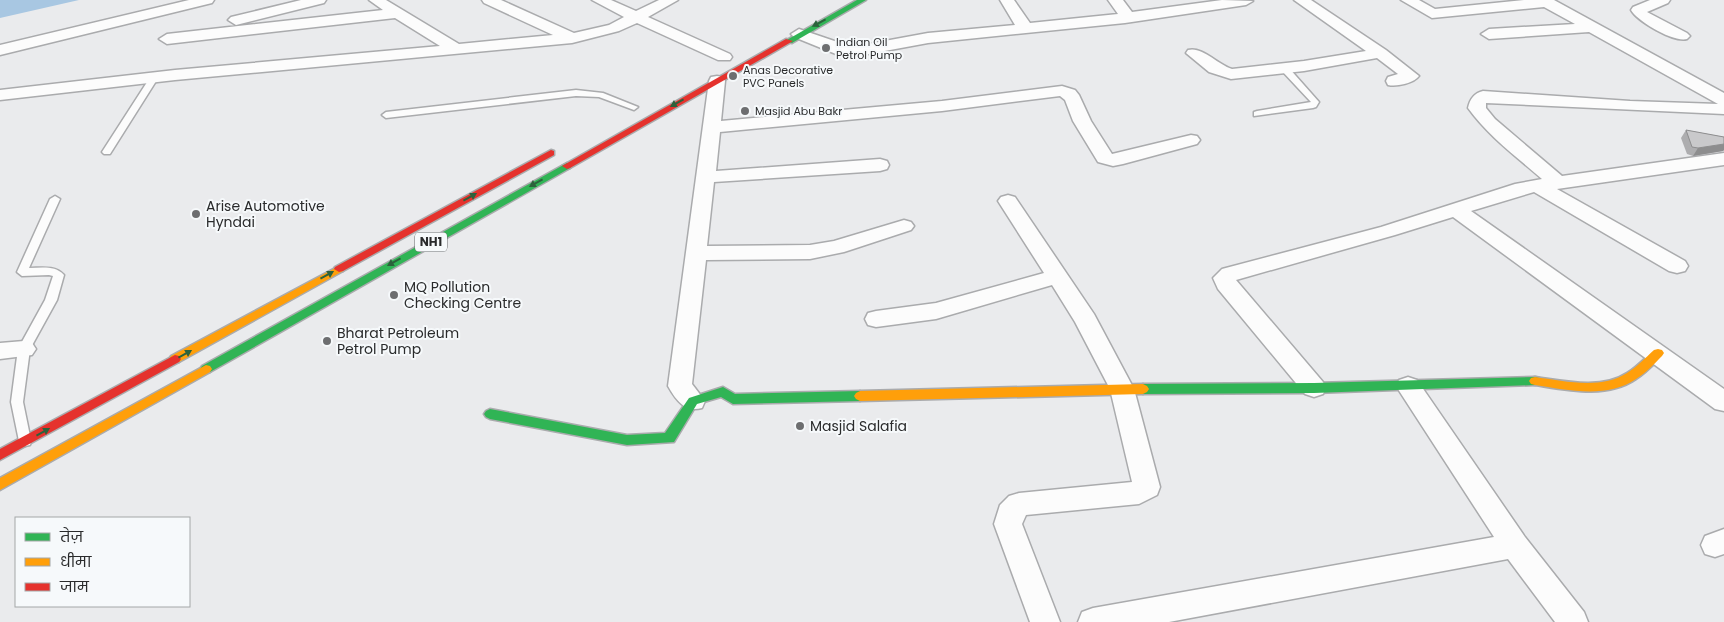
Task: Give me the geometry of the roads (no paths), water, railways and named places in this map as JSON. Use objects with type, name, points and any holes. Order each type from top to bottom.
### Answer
[{"type":"main road","name":"NH1","points":[[0,484],[712,73],[799,34],[863,0]]},
{"type":"main road","name":"NH1","points":[[712,73],[728,55]]},
{"type":"main road","points":[[617,116],[638,104]]},
{"type":"main road","name":"NH1","points":[[0,455],[565,145]]},
{"type":"main road","points":[[490,414],[627,440],[669,438],[692,401],[723,392],[733,399],[1122,389],[1408,386],[1528,380],[1583,388],[1603,386],[1630,378],[1658,352]]},
{"type":"street","points":[[0,50],[207,0]]},
{"type":"street","points":[[0,95],[154,78],[189,32],[319,0]]},
{"type":"street","points":[[376,0],[457,49]]},
{"type":"street","points":[[492,0],[572,38]]},
{"type":"street","points":[[600,0],[637,18],[728,55]]},
{"type":"street","points":[[170,58],[457,49],[572,38],[614,28],[672,0]]},
{"type":"street","points":[[1007,0],[1026,29]]},
{"type":"street","points":[[1115,0],[1126,14],[1125,18]]},
{"type":"street","points":[[1301,0],[1411,76],[1394,80]]},
{"type":"street","points":[[1408,0],[1432,14],[1545,1],[1724,100]]},
{"type":"street","points":[[1663,0],[1638,10],[1641,15],[1682,36]]},
{"type":"street","points":[[799,34],[847,52],[879,48],[928,38],[1125,18],[1246,1]]},
{"type":"street","points":[[0,35],[94,12]]},
{"type":"street","points":[[170,58],[400,14]]},
{"type":"street","points":[[1489,34],[1593,27]]},
{"type":"street","points":[[1194,53],[1215,69],[1231,74],[1285,69],[1380,53]]},
{"type":"street","points":[[692,401],[680,386],[706,177],[711,127],[712,73]]},
{"type":"street","points":[[711,127],[846,116],[1062,91],[1069,94],[1073,99],[1082,122],[1105,158],[1113,160],[1123,158],[1191,140]]},
{"type":"street","points":[[1557,182],[1490,123],[1477,108],[1478,102],[1483,96],[1630,106],[1724,109]]},
{"type":"street","points":[[1314,388],[1226,284],[1224,278],[1230,274],[1388,231],[1522,188],[1724,159]]},
{"type":"street","points":[[706,177],[880,165]]},
{"type":"street","points":[[1536,186],[1677,266]]},
{"type":"street","points":[[1008,201],[1086,320],[1122,389],[1147,487],[1139,493],[1019,504],[1010,512],[1008,524],[1045,622]]},
{"type":"street","points":[[1456,210],[1658,352],[1724,402]]},
{"type":"street","points":[[697,253],[810,252],[837,247],[904,226]]},
{"type":"street","points":[[876,319],[936,311],[1057,276]]},
{"type":"street","points":[[0,351],[24,349]]},
{"type":"street","points":[[1408,386],[1514,546],[1573,622]]},
{"type":"street","points":[[1093,622],[1514,546]]},
{"type":"lane","points":[[1257,114],[1306,108],[1315,102],[1285,69]]},
{"type":"lane","points":[[107,152],[154,78]]},
{"type":"lane","points":[[386,115],[576,93],[600,95],[638,104]]},
{"type":"lane","points":[[25,441],[17,402],[24,349],[51,300],[59,275],[51,271],[22,272],[55,199]]},
{"type":"water","points":[[0,0],[79,0],[0,18]]},
{"type":"place","name":"Indian Oil Petrol Pump","points":[[826,48]]},
{"type":"place","name":"Anas Decorative PVC Panels","points":[[733,76]]},
{"type":"place","name":"Masjid Abu Bakr","points":[[745,111]]},
{"type":"place","name":"Arise Automotive Hyndai","points":[[196,214]]},
{"type":"place","name":"MQ Pollution Checking Centre","points":[[394,295]]},
{"type":"place","name":"Bharat Petroleum Petrol Pump","points":[[327,341]]},
{"type":"place","name":"Masjid Salafia","points":[[800,426]]}]
